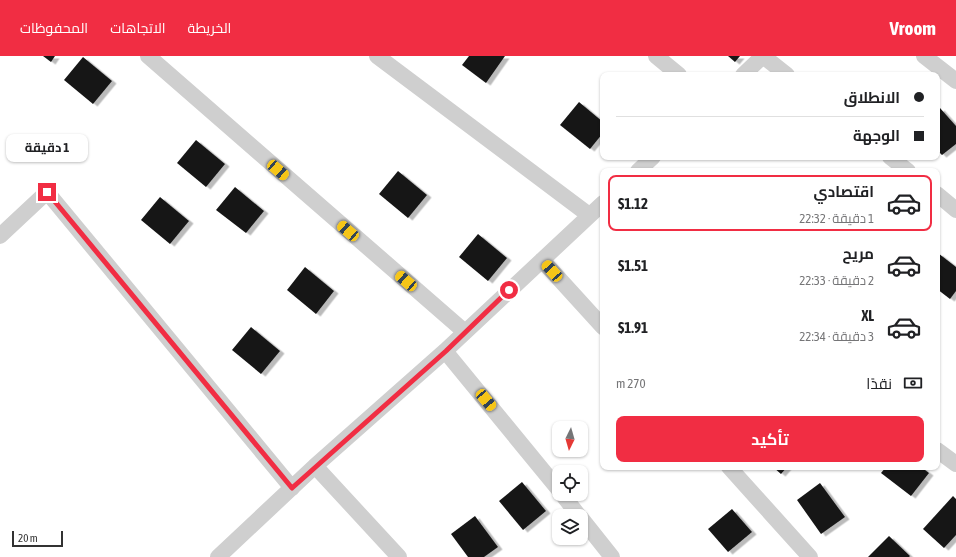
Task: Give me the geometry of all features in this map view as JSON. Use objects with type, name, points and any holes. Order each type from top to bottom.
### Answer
[{"type":"street","points":[[377,56],[589,215]]},
{"type":"street","points":[[656,56],[675,72]]},
{"type":"street","points":[[745,72],[763,56],[783,72]]},
{"type":"street","points":[[924,56],[956,81]]},
{"type":"street","points":[[150,57],[465,332]]},
{"type":"street","points":[[641,168],[650,160]]},
{"type":"street","points":[[894,160],[904,168]]},
{"type":"street","points":[[0,236],[47,192],[292,488]]},
{"type":"street","points":[[940,197],[956,210]]},
{"type":"street","points":[[218,557],[315,466],[446,351],[600,206]]},
{"type":"street","points":[[542,260],[600,324]]},
{"type":"street","points":[[446,351],[552,481]]},
{"type":"street","points":[[940,452],[956,464]]},
{"type":"street","points":[[315,466],[399,557]]},
{"type":"street","points":[[732,470],[810,557]]},
{"type":"street","points":[[567,501],[574,509]]},
{"type":"street","points":[[588,527],[612,557]]},
{"type":"building","points":[[43,56],[55,56],[51,62]]},
{"type":"building","points":[[469,56],[505,56],[486,83],[462,65]]},
{"type":"building","points":[[728,56],[740,56],[735,62]]},
{"type":"building","points":[[83,57],[112,81],[93,104],[64,80]]},
{"type":"building","points":[[579,102],[600,120],[600,137],[590,149],[560,125]]},
{"type":"building","points":[[940,108],[956,126],[956,144],[942,155],[940,153]]},
{"type":"building","points":[[196,140],[225,164],[206,187],[177,163]]},
{"type":"building","points":[[398,171],[427,195],[408,218],[379,194]]},
{"type":"building","points":[[235,187],[264,211],[246,233],[216,210]]},
{"type":"building","points":[[160,197],[189,221],[170,244],[141,220]]},
{"type":"building","points":[[478,234],[507,258],[488,281],[459,257]]},
{"type":"building","points":[[940,255],[956,267],[956,291],[950,299],[940,291]]},
{"type":"building","points":[[305,267],[334,291],[316,314],[287,290]]},
{"type":"building","points":[[251,327],[280,351],[261,374],[232,350]]},
{"type":"building","points":[[776,470],[784,470],[781,474]]},
{"type":"building","points":[[884,470],[925,470],[929,473],[911,496],[881,473]]},
{"type":"building","points":[[522,482],[546,511],[523,530],[499,501]]},
{"type":"building","points":[[820,483],[845,517],[821,534],[797,500]]},
{"type":"building","points":[[953,496],[956,499],[956,535],[944,548],[923,529]]},
{"type":"building","points":[[732,509],[752,532],[728,552],[708,529]]},
{"type":"building","points":[[475,516],[498,547],[484,557],[468,557],[451,534]]},
{"type":"building","points":[[889,536],[910,556],[868,557]]},
{"type":"route","points":[[47,192],[292,488],[446,351],[509,290]]}]
